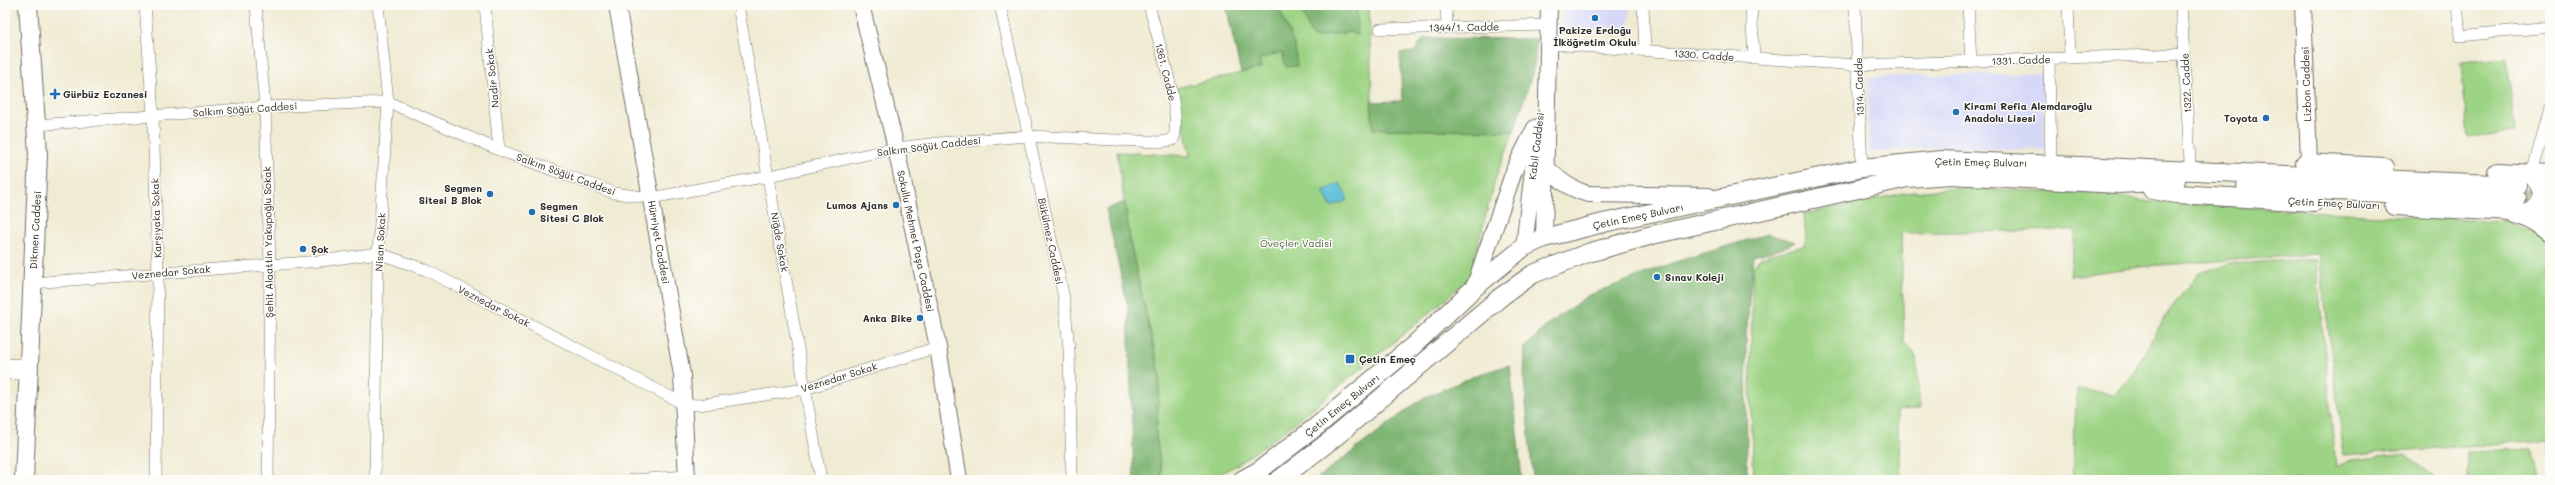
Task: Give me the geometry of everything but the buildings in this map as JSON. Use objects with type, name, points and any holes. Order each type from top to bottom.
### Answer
[{"type":"main road","name":"Dikmen Caddesi","points":[[24,480],[32,282],[38,182],[37,125],[28,5]]},
{"type":"main road","name":"Sokullu Mehmet Paşa Caddesi","points":[[861,5],[896,148],[938,347],[959,480]]},
{"type":"main road","name":"Kabil Caddesi","points":[[1544,238],[1550,5]]},
{"type":"main road","name":"Lizbon Caddesi","points":[[2303,5],[2309,163]]},
{"type":"main road","name":"Hürriyet Caddesi","points":[[619,6],[682,374],[687,478]]},
{"type":"main road","name":"Kabil Caddesi","points":[[1524,247],[1549,44]]},
{"type":"main road","points":[[1474,288],[1514,168],[1539,122]]},
{"type":"main road","name":"Çetin Emeç Bulvarı","points":[[1242,480],[1260,470],[1317,426],[1414,345],[1474,288],[1524,247],[1544,238],[1603,223],[1862,168],[1941,160],[2051,164],[2118,176],[2166,181],[2333,191],[2514,198],[2528,212],[2550,214]]},
{"type":"main road","name":"Çetin Emeç Bulvarı","points":[[1279,480],[1335,437],[1502,296],[1534,274],[1555,265],[1652,235],[1907,178],[1951,175],[2118,176],[2190,161],[2309,163],[2550,175]]},
{"type":"main road","points":[[1546,167],[1562,182],[1578,192],[1589,194],[1735,196]]},
{"type":"main road","points":[[2528,212],[2536,207],[2543,196],[2543,190],[2532,174]]},
{"type":"main road","points":[[2514,198],[2537,223],[2550,233]]},
{"type":"main road","points":[[1544,238],[1555,265]]},
{"type":"main road","points":[[1524,247],[1534,274]]},
{"type":"main road","name":"Dikmen Caddesi","points":[[25,455],[28,480]]},
{"type":"street","name":"Karşıyaka Sokak","points":[[145,5],[153,115],[158,274],[156,480]]},
{"type":"street","name":"Şehit Alaattin Yakupoğlu Sokak","points":[[256,5],[265,107],[270,264],[268,480]]},
{"type":"street","name":"Nisan Sokak","points":[[375,480],[378,253],[388,102],[378,5]]},
{"type":"street","name":"Nadir Sokak","points":[[485,5],[499,150]]},
{"type":"street","name":"Niğde Sokak","points":[[738,5],[821,480]]},
{"type":"street","name":"Bükülmez Caddesi","points":[[1000,5],[1066,316],[1072,480]]},
{"type":"street","name":"1361. Cadde","points":[[1149,5],[1174,107],[1176,132],[1173,140]]},
{"type":"street","points":[[1446,5],[1447,27]]},
{"type":"street","points":[[1643,5],[1645,51]]},
{"type":"street","points":[[1751,5],[1754,58]]},
{"type":"street","name":"1314. Cadde","points":[[1855,5],[1862,168]]},
{"type":"street","points":[[1968,5],[1971,62]]},
{"type":"street","points":[[2068,5],[2070,58]]},
{"type":"street","name":"1322. Cadde","points":[[2181,5],[2190,161]]},
{"type":"street","points":[[2457,5],[2460,36],[2549,25]]},
{"type":"street","name":"1344/1. Cadde","points":[[1380,29],[1549,25]]},
{"type":"street","name":"1330. Cadde","points":[[1549,44],[1858,65]]},
{"type":"street","name":"1331. Cadde","points":[[1858,65],[2184,54]]},
{"type":"street","points":[[2049,59],[2051,164]]},
{"type":"street","name":"Salkım Söğüt Caddesi","points":[[37,125],[265,107],[388,102],[499,150],[614,193],[651,198],[769,176],[896,148],[1028,136],[1159,142],[1173,140]]},
{"type":"street","points":[[2532,174],[2550,107]]},
{"type":"street","name":"Veznedar Sokak","points":[[32,282],[158,274],[378,253],[426,270],[684,404],[698,405],[805,389],[938,347]]},
{"type":"street","points":[[5,364],[28,370]]},
{"type":"street","points":[[5,374],[28,370]]},
{"type":"street","points":[[631,480],[687,478]]},
{"type":"shaded area","name":"Pakize Erdoğu İlköğretim Okulu","points":[[1562,5],[1630,5],[1629,30],[1561,31]]},
{"type":"shaded area","name":"Kirami Refia Alemdaroğlu Anadolu Lisesi","points":[[2042,73],[2045,150],[1930,147],[1869,153],[1868,77]]},
{"type":"green space","name":"Öveçler Vadisi","points":[[1226,5],[1369,5],[1373,129],[1514,131],[1496,177],[1469,278],[1432,311],[1282,433],[1235,466],[1207,480],[1166,480],[1162,476],[1156,436],[1160,375],[1131,247],[1117,152],[1190,156],[1176,88],[1241,73]]},
{"type":"green space","points":[[1226,5],[1278,5],[1295,47],[1297,66],[1286,67],[1282,52],[1259,59],[1261,68],[1241,73]]},
{"type":"green space","points":[[1299,5],[1335,8],[1335,5],[1356,5],[1358,35],[1349,32],[1313,38]]},
{"type":"green space","points":[[1424,38],[1537,39],[1534,68],[1514,131],[1373,129],[1371,102],[1402,101],[1400,53],[1414,52]]},
{"type":"green space","points":[[2507,58],[2515,133],[2468,138],[2461,62]]},
{"type":"green space","points":[[1955,188],[2096,193],[2151,202],[2505,222],[2537,233],[2550,246],[2550,455],[2547,440],[2344,455],[2319,254],[2147,266],[2070,276],[2075,230],[1901,233],[1904,342],[1916,356],[1920,409],[1897,410],[1901,480],[1754,480],[1750,386],[1753,267],[1761,257],[1803,246],[1806,240],[1804,214],[1904,193]]},
{"type":"green space","points":[[1125,202],[1131,247],[1160,375],[1156,436],[1162,476],[1166,480],[1134,480],[1128,307],[1106,209]]},
{"type":"green space","points":[[1767,234],[1795,242],[1781,249],[1753,256],[1746,338],[1747,480],[1533,480],[1524,381],[1525,348],[1547,325],[1587,296],[1672,263]]},
{"type":"green space","points":[[2316,260],[2336,467],[2351,460],[2406,454],[2434,477],[2431,480],[2072,480],[2077,389],[2115,394],[2132,376],[2161,322],[2198,273],[2229,264]]},
{"type":"green space","points":[[1510,365],[1522,480],[1315,480],[1423,398],[1479,374]]},
{"type":"green space","points":[[2532,449],[2542,480],[2468,480],[2468,451]]},
{"type":"water","points":[[1340,183],[1348,200],[1331,207],[1323,191]]},
{"type":"tunnel","points":[[2516,198],[2550,200]]},
{"type":"place","name":"Pakize Erdoğu İlköğretim Okulu","points":[[1595,18]]},
{"type":"place","name":"Gürbüz Eczanesi","points":[[55,94]]},
{"type":"place","name":"Kirami Refia Alemdaroğlu Anadolu Lisesi","points":[[1956,112]]},
{"type":"place","name":"Toyota","points":[[2266,118]]},
{"type":"place","name":"Segmen Sitesi B Blok","points":[[490,194]]},
{"type":"place","name":"Lumos Ajans","points":[[896,205]]},
{"type":"place","name":"Segmen Sitesi C Blok","points":[[532,212]]},
{"type":"place","name":"Şok","points":[[303,249]]},
{"type":"place","name":"Sınav Koleji","points":[[1657,277]]},
{"type":"place","name":"Anka Bike","points":[[920,318]]},
{"type":"place","name":"Çetin Emeç","points":[[1350,359]]}]
